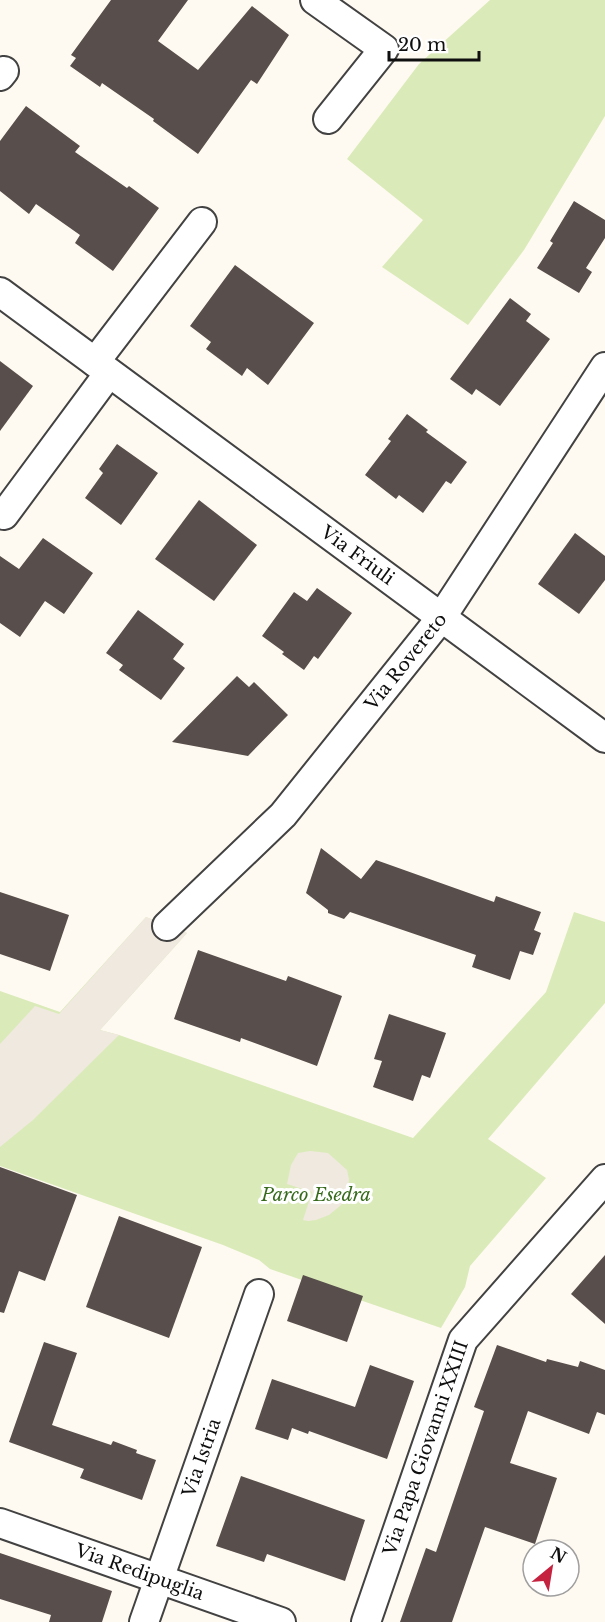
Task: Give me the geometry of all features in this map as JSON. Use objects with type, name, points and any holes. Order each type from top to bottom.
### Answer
[{"type":"street","points":[[315,0],[384,49],[328,119]]},
{"type":"street","points":[[4,516],[202,222]]},
{"type":"street","name":"Via Friuli","points":[[0,292],[605,738]]},
{"type":"street","name":"Via Rovereto","points":[[167,926],[283,815],[441,618],[605,367]]},
{"type":"street","name":"Via Papa Giovanni XXIII","points":[[366,1622],[463,1340],[605,1179]]},
{"type":"street","name":"Via Istria","points":[[144,1622],[259,1294]]},
{"type":"street","name":"Via Redipuglia","points":[[0,1523],[281,1622]]},
{"type":"green space","points":[[490,0],[605,0],[605,116],[524,250],[468,325],[382,267],[423,220],[347,159],[419,64]]},
{"type":"green space","name":"Parco Esedra","points":[[574,912],[605,922],[605,1003],[488,1139],[546,1178],[470,1266],[465,1287],[441,1328],[270,1269],[259,1260],[223,1245],[0,1166],[0,991],[60,1012],[146,917],[187,933],[100,1030],[413,1138],[546,992]]},
{"type":"shaded area","points":[[146,917],[187,933],[100,1030],[119,1035],[33,1120],[0,1147],[0,1044],[35,1006],[59,1014]]},
{"type":"shaded area","points":[[310,1151],[328,1153],[347,1170],[349,1179],[348,1196],[340,1206],[329,1215],[308,1221],[303,1220],[312,1192],[287,1184],[291,1165],[298,1153]]},
{"type":"building","points":[[111,0],[188,0],[158,41],[198,70],[252,6],[289,35],[257,84],[251,80],[198,154],[153,121],[154,119],[102,83],[100,87],[70,66],[76,58],[71,55]]},
{"type":"building","points":[[26,106],[80,146],[75,152],[159,208],[113,271],[75,243],[80,235],[36,204],[29,214],[0,191],[0,141]]},
{"type":"building","points":[[574,201],[605,220],[605,238],[586,268],[592,272],[579,293],[537,268],[553,243],[550,241]]},
{"type":"building","points":[[235,265],[314,323],[268,385],[247,368],[242,376],[206,349],[211,342],[190,326]]},
{"type":"building","points":[[510,298],[531,314],[526,321],[550,339],[500,406],[476,389],[472,395],[450,379]]},
{"type":"building","points":[[0,361],[33,386],[0,431]]},
{"type":"building","points":[[407,414],[428,430],[426,432],[467,462],[451,484],[446,481],[423,513],[399,495],[396,499],[365,475],[391,441],[388,439]]},
{"type":"building","points":[[117,444],[158,473],[121,525],[85,498],[103,473],[99,469]]},
{"type":"building","points":[[199,500],[257,545],[214,601],[155,559]]},
{"type":"building","points":[[575,533],[605,556],[605,580],[579,614],[538,584]]},
{"type":"building","points":[[43,538],[93,573],[64,614],[45,601],[20,637],[0,623],[0,556],[19,569]]},
{"type":"building","points":[[317,588],[352,613],[318,659],[314,656],[304,670],[262,636],[294,592],[307,601]]},
{"type":"building","points":[[138,610],[184,644],[173,659],[185,668],[161,700],[119,670],[123,665],[106,653]]},
{"type":"building","points":[[237,676],[249,687],[254,682],[288,715],[248,756],[172,742]]},
{"type":"building","points":[[321,848],[361,879],[376,860],[494,902],[496,896],[541,912],[534,930],[541,933],[533,955],[520,951],[510,980],[472,967],[476,955],[350,912],[344,919],[328,913],[328,910],[306,893]]},
{"type":"building","points":[[0,892],[69,915],[50,971],[0,954]]},
{"type":"building","points":[[198,950],[286,981],[288,976],[342,996],[317,1066],[241,1038],[240,1042],[174,1019]]},
{"type":"building","points":[[389,1014],[446,1033],[430,1078],[422,1075],[413,1101],[373,1087],[382,1061],[374,1059]]},
{"type":"building","points":[[0,1167],[77,1195],[45,1281],[19,1271],[4,1313],[0,1312]]},
{"type":"building","points":[[119,1216],[202,1247],[169,1338],[86,1307]]},
{"type":"building","points":[[605,1255],[605,1324],[571,1294]]},
{"type":"building","points":[[303,1275],[363,1296],[347,1342],[287,1321]]},
{"type":"building","points":[[44,1342],[77,1353],[52,1425],[111,1445],[113,1441],[156,1460],[142,1500],[80,1478],[84,1469],[9,1442]]},
{"type":"building","points":[[497,1345],[546,1362],[547,1359],[578,1367],[580,1361],[605,1370],[605,1415],[597,1412],[589,1434],[528,1411],[510,1463],[557,1478],[537,1538],[521,1539],[485,1527],[452,1622],[400,1622],[426,1548],[436,1552],[484,1411],[474,1407]]},
{"type":"building","points":[[370,1365],[414,1381],[387,1459],[309,1431],[308,1434],[292,1428],[288,1440],[255,1429],[272,1379],[355,1407]]},
{"type":"building","points":[[241,1476],[365,1520],[345,1581],[267,1554],[264,1562],[216,1546]]},
{"type":"building","points":[[0,1553],[112,1591],[102,1622],[49,1622],[51,1615],[0,1599]]}]
